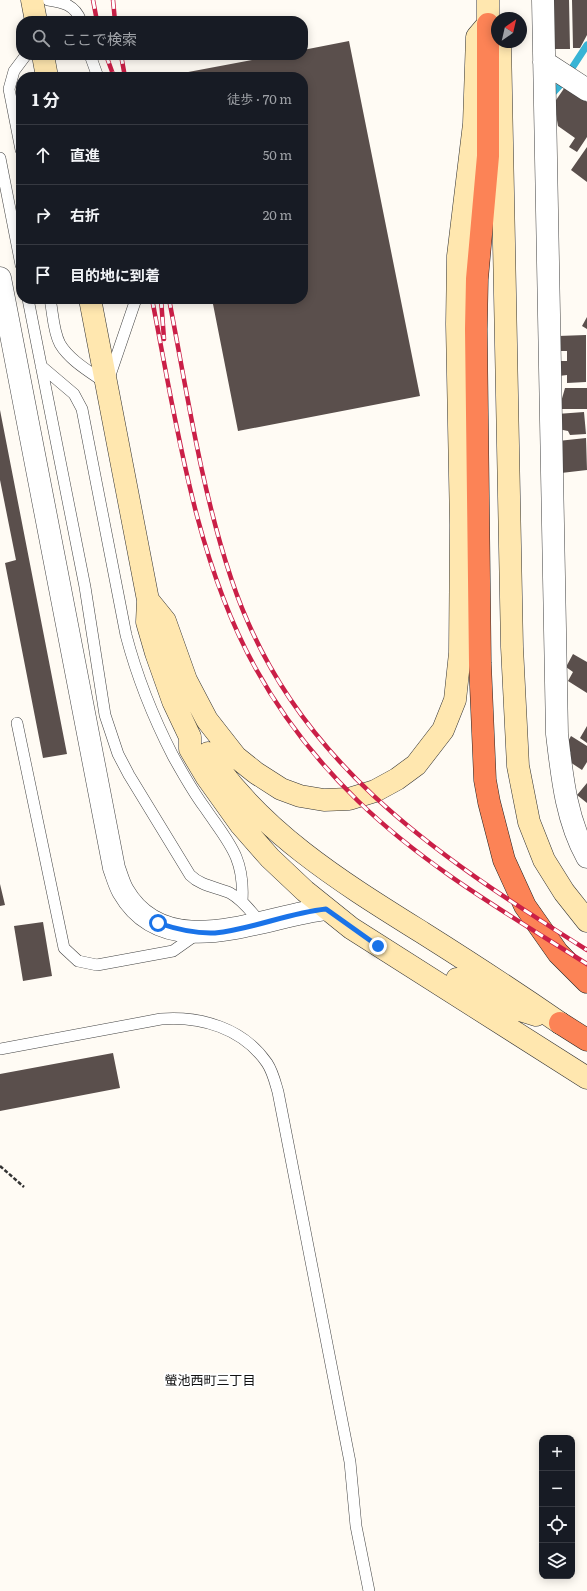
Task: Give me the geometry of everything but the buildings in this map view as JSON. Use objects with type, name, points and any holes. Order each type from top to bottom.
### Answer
[{"type":"highway","points":[[491,48],[488,156],[477,279],[476,329],[483,731],[486,780],[489,802],[498,841],[510,875],[525,906],[558,953],[587,982]]},
{"type":"highway","points":[[560,1023],[587,1040]]},
{"type":"street","points":[[32,0],[35,16]]},
{"type":"street","points":[[488,0],[491,22]]},
{"type":"street","points":[[543,0],[557,734],[562,778],[568,809],[587,856]]},
{"type":"street","points":[[148,600],[165,621],[186,680],[211,725],[236,757],[262,778],[281,789],[300,796],[324,800],[349,799],[375,791],[397,779],[416,765],[443,730],[455,700],[460,653],[461,556],[457,332],[458,256],[474,124],[477,37],[491,30]]},
{"type":"street","points":[[500,48],[512,647],[518,766],[529,822],[544,860],[564,892],[587,921]]},
{"type":"street","points":[[44,60],[46,72]]},
{"type":"street","points":[[544,62],[587,90]]},
{"type":"street","points":[[0,278],[114,868],[123,891],[141,913],[158,923],[176,929],[200,933],[215,933],[262,923],[306,911],[326,909],[351,911],[498,1003],[560,1023]]},
{"type":"street","points":[[91,304],[148,600],[147,622],[173,701],[190,737],[190,750],[197,763],[241,825],[270,858],[326,909],[351,928],[587,1078]]},
{"type":"street","points":[[190,737],[201,743],[222,773],[244,800],[291,844],[362,894],[560,1023]]},
{"type":"lane","points":[[48,0],[67,4],[78,16]]},
{"type":"lane","points":[[16,125],[9,89],[14,71],[22,60]]},
{"type":"lane","points":[[92,60],[96,72]]},
{"type":"lane","points":[[0,158],[16,239]]},
{"type":"lane","points":[[29,304],[85,586],[105,715],[110,735],[129,775],[190,875],[196,880],[222,890],[242,901],[262,923]]},
{"type":"lane","points":[[51,304],[57,338],[60,345],[70,356],[107,384],[134,304]]},
{"type":"lane","points":[[41,366],[74,394],[82,409],[132,659],[148,704],[173,756],[195,794],[235,852],[242,878],[242,901]]},
{"type":"lane","points":[[17,723],[64,948],[78,962],[97,965],[173,951],[200,933]]},
{"type":"lane","points":[[0,1049],[176,1018],[207,1022],[228,1029],[255,1049],[267,1064],[278,1092],[283,1115],[350,1462],[356,1526],[369,1591]]},
{"type":"path","points":[[0,1166],[24,1187]]},
{"type":"waterway","points":[[572,68],[587,45]]},
{"type":"waterway","points":[[553,93],[564,81]]},
{"type":"railway","points":[[93,0],[96,16]]},
{"type":"railway","points":[[113,0],[115,16]]},
{"type":"railway","points":[[108,60],[112,72]]},
{"type":"railway","points":[[122,60],[124,72]]},
{"type":"railway","points":[[153,304],[179,441],[203,536],[217,582],[235,627],[266,687],[315,755],[343,786],[384,825],[411,847],[468,888],[587,964]]},
{"type":"railway","points":[[161,304],[164,339]]},
{"type":"railway","points":[[170,304],[203,475],[220,544],[231,578],[257,642],[290,699],[329,750],[374,796],[423,838],[475,877],[587,950]]},
{"type":"district","name":"螢池西町三丁目","points":[[210,1380]]},
{"type":"route","points":[[158,923],[188,932],[215,933],[281,919],[306,911],[326,909],[378,946]]}]
